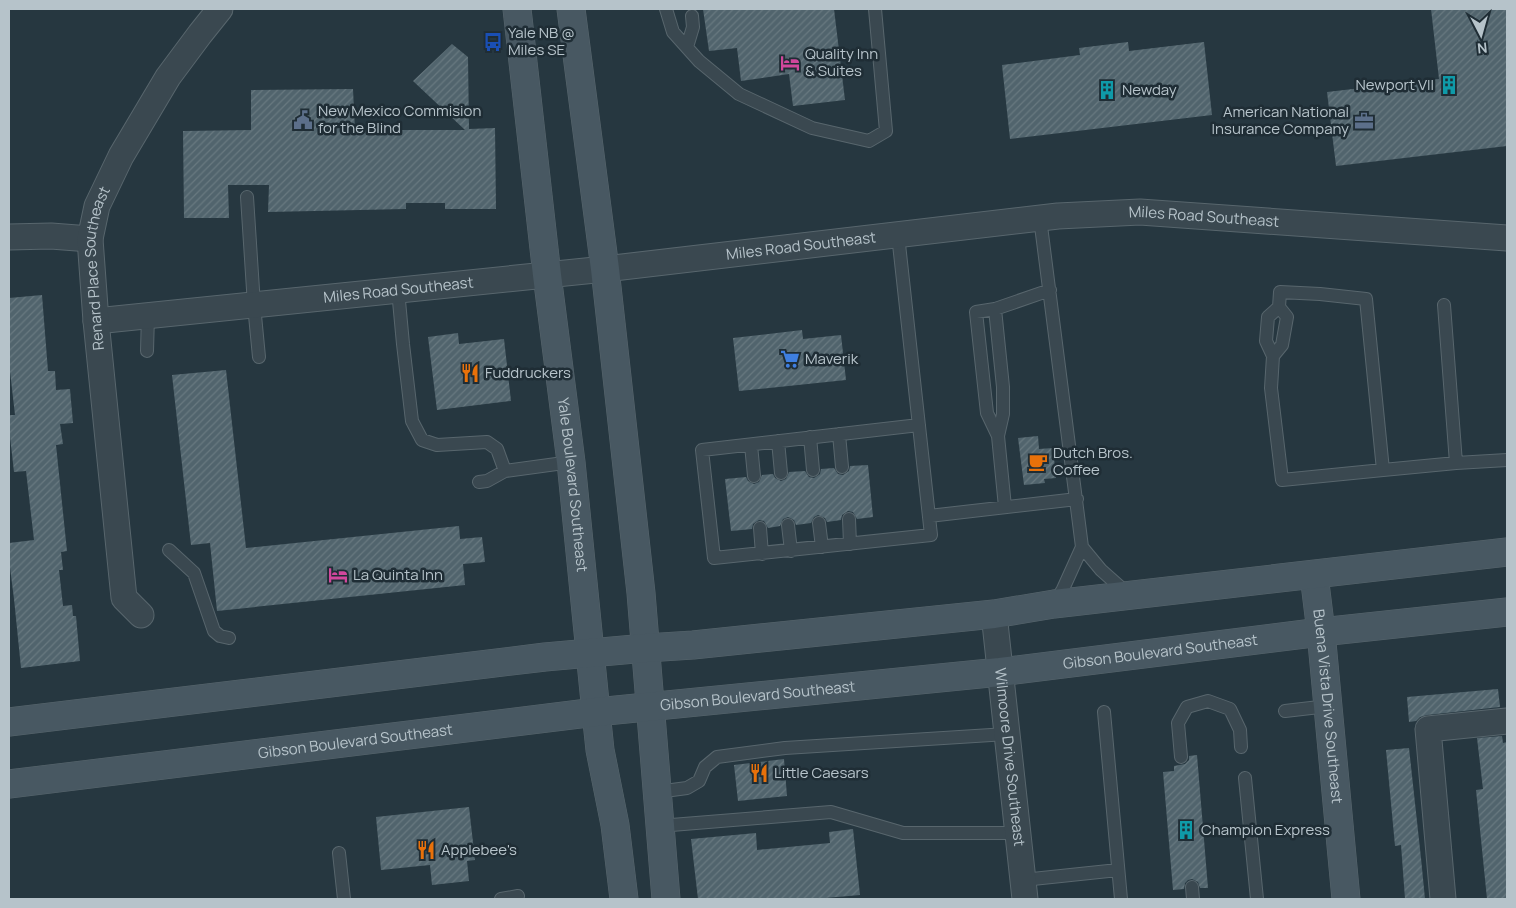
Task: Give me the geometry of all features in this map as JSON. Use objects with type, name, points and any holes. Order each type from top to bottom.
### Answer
[{"type":"main road","name":"Yale Boulevard Southeast","points":[[517,9],[546,275],[571,462],[600,750],[615,825],[624,899]]},
{"type":"main road","points":[[571,9],[604,270],[641,593],[666,899]]},
{"type":"main road","points":[[9,722],[545,657],[693,645],[994,614],[1054,604],[1507,552]]},
{"type":"main road","name":"Buena Vista Drive Southeast","points":[[1314,575],[1346,899]]},
{"type":"main road","name":"Gibson Boulevard Southeast","points":[[9,784],[596,712],[1000,672],[1321,632],[1507,612]]},
{"type":"street","name":"Renard Place Southeast","points":[[141,615],[124,598],[96,321],[90,239],[97,206],[120,156],[168,77],[220,9]]},
{"type":"street","name":"Miles Road Southeast","points":[[96,321],[604,270],[1040,218],[1102,213],[1140,212],[1507,238]]},
{"type":"street","points":[[9,237],[51,236],[90,239]]},
{"type":"street","name":"Wilmoore Drive Southeast","points":[[994,614],[1024,889]]},
{"type":"street","points":[[1443,899],[1428,729],[1507,722]]},
{"type":"lane","points":[[666,9],[673,32],[699,61],[739,94],[812,128],[869,142],[886,131],[874,9]]},
{"type":"lane","points":[[687,47],[693,27],[692,16]]},
{"type":"lane","points":[[247,197],[259,357]]},
{"type":"lane","points":[[1040,218],[1082,547],[1054,604]]},
{"type":"lane","points":[[898,235],[919,425],[931,535],[714,558],[702,450],[919,425]]},
{"type":"lane","points":[[398,290],[402,344],[412,421],[422,440],[437,445],[487,442],[497,449],[505,471]]},
{"type":"lane","points":[[998,436],[987,413],[976,312],[996,309],[1050,290]]},
{"type":"lane","points":[[1273,356],[1282,345],[1287,317],[1279,307],[1280,292],[1320,294],[1366,300],[1383,470]]},
{"type":"lane","points":[[1444,305],[1456,463]]},
{"type":"lane","points":[[1279,307],[1268,317],[1266,341],[1273,356],[1271,388],[1282,480],[1456,463],[1507,460]]},
{"type":"lane","points":[[996,309],[1003,387],[1003,414],[998,436],[1005,507]]},
{"type":"lane","points":[[147,351],[148,315]]},
{"type":"lane","points":[[839,434],[842,467]]},
{"type":"lane","points":[[810,437],[813,470]]},
{"type":"lane","points":[[778,441],[781,473]]},
{"type":"lane","points":[[751,445],[754,476]]},
{"type":"lane","points":[[479,482],[487,481],[505,471],[571,462]]},
{"type":"lane","points":[[929,516],[1077,499]]},
{"type":"lane","points":[[848,520],[850,544]]},
{"type":"lane","points":[[819,523],[822,547]]},
{"type":"lane","points":[[788,525],[791,551]]},
{"type":"lane","points":[[760,528],[762,554]]},
{"type":"lane","points":[[1082,547],[1101,570],[1130,596]]},
{"type":"lane","points":[[169,550],[194,573],[214,631],[220,636],[229,638]]},
{"type":"lane","points":[[1181,757],[1178,723],[1186,707],[1208,701],[1230,709],[1240,730],[1241,747]]},
{"type":"lane","points":[[1285,711],[1328,706]]},
{"type":"lane","points":[[1104,712],[1121,899]]},
{"type":"lane","points":[[657,792],[687,788],[699,781],[705,767],[717,757],[785,748],[1007,734]]},
{"type":"lane","points":[[1245,778],[1257,899]]},
{"type":"lane","points":[[660,826],[831,812],[904,834],[1018,833]]},
{"type":"lane","points":[[339,853],[344,899]]},
{"type":"lane","points":[[1024,889],[1118,870]]},
{"type":"lane","points":[[501,899],[518,896]]},
{"type":"building","name":"Quality Inn & Suites","points":[[703,9],[834,9],[845,100],[793,106],[789,74],[741,81],[737,48],[709,51]]},
{"type":"building","name":"Newport VII","points":[[1431,9],[1507,9],[1507,146],[1336,166],[1327,92],[1439,79]]},
{"type":"building","name":"Newday","points":[[1128,42],[1129,51],[1204,42],[1212,115],[1010,139],[1002,65],[1080,55],[1079,48]]},
{"type":"building","name":"New Mexico Commision for the Blind","points":[[452,44],[468,57],[469,129],[495,128],[496,209],[445,209],[445,203],[406,203],[406,209],[268,212],[269,185],[228,185],[229,218],[184,218],[183,131],[251,130],[251,90],[353,89],[355,130],[465,130],[413,81]]},
{"type":"building","points":[[42,295],[48,371],[55,371],[56,390],[70,389],[73,423],[60,424],[63,444],[56,445],[67,551],[61,552],[63,570],[59,570],[63,606],[72,605],[73,616],[76,616],[80,661],[21,668],[9,560],[9,543],[34,540],[26,471],[14,472],[9,428],[9,415],[15,415],[9,363],[9,298]]},
{"type":"building","name":"Maverik","points":[[802,330],[803,339],[841,335],[846,380],[739,391],[733,338]]},
{"type":"building","name":"Fuddruckers","points":[[458,333],[459,344],[504,339],[511,401],[437,410],[428,337]]},
{"type":"building","name":"La Quinta Inn","points":[[226,370],[246,548],[459,526],[460,539],[482,537],[485,562],[463,564],[465,585],[217,611],[210,543],[191,545],[172,375]]},
{"type":"building","name":"Dutch Bros. Coffee","points":[[1038,436],[1039,449],[1053,448],[1056,478],[1044,479],[1045,483],[1024,485],[1018,438]]},
{"type":"building","points":[[868,465],[873,517],[857,519],[853,512],[848,511],[842,515],[841,520],[827,522],[825,518],[818,515],[814,517],[811,523],[796,525],[794,520],[788,517],[783,519],[780,526],[768,528],[764,521],[759,520],[753,524],[752,529],[731,531],[725,479],[746,477],[748,481],[754,484],[759,482],[762,475],[773,474],[775,478],[781,481],[786,479],[789,472],[805,471],[809,477],[814,478],[820,474],[821,469],[834,468],[838,474],[843,475],[849,471],[850,466]]},
{"type":"building","points":[[1498,689],[1500,707],[1427,715],[1420,717],[1416,721],[1409,722],[1407,697]]},
{"type":"building","points":[[1502,736],[1503,743],[1507,742],[1507,899],[1487,899],[1476,790],[1483,789],[1477,738]]},
{"type":"building","points":[[1409,748],[1425,899],[1405,899],[1401,845],[1395,846],[1386,750]]},
{"type":"building","name":"Champion Express","points":[[1197,755],[1208,888],[1200,888],[1198,882],[1192,879],[1185,883],[1184,889],[1173,890],[1163,772],[1174,771],[1174,766],[1185,764],[1189,760],[1189,756]]},
{"type":"building","points":[[784,759],[787,796],[738,801],[734,765]]},
{"type":"building","name":"Applebee's","points":[[469,807],[475,860],[467,861],[469,881],[432,885],[430,865],[381,870],[376,817]]},
{"type":"building","points":[[853,829],[860,895],[814,899],[698,899],[691,839],[756,833],[757,850],[830,843],[829,832]]},
{"type":"place","name":"Yale NB @ Miles SE","points":[[493,42]]},
{"type":"place","name":"Quality Inn & Suites","points":[[790,63]]},
{"type":"place","name":"Newport VII","points":[[1449,85]]},
{"type":"place","name":"Newday","points":[[1107,90]]},
{"type":"place","name":"New Mexico Commision for the Blind","points":[[303,120]]},
{"type":"place","name":"American National Insurance Company","points":[[1364,121]]},
{"type":"place","name":"Maverik","points":[[790,359]]},
{"type":"place","name":"Fuddruckers","points":[[470,373]]},
{"type":"place","name":"Dutch Bros. Coffee","points":[[1038,462]]},
{"type":"place","name":"La Quinta Inn","points":[[338,575]]},
{"type":"place","name":"Little Caesars","points":[[759,773]]},
{"type":"place","name":"Champion Express","points":[[1186,830]]},
{"type":"place","name":"Applebee's","points":[[426,850]]}]
